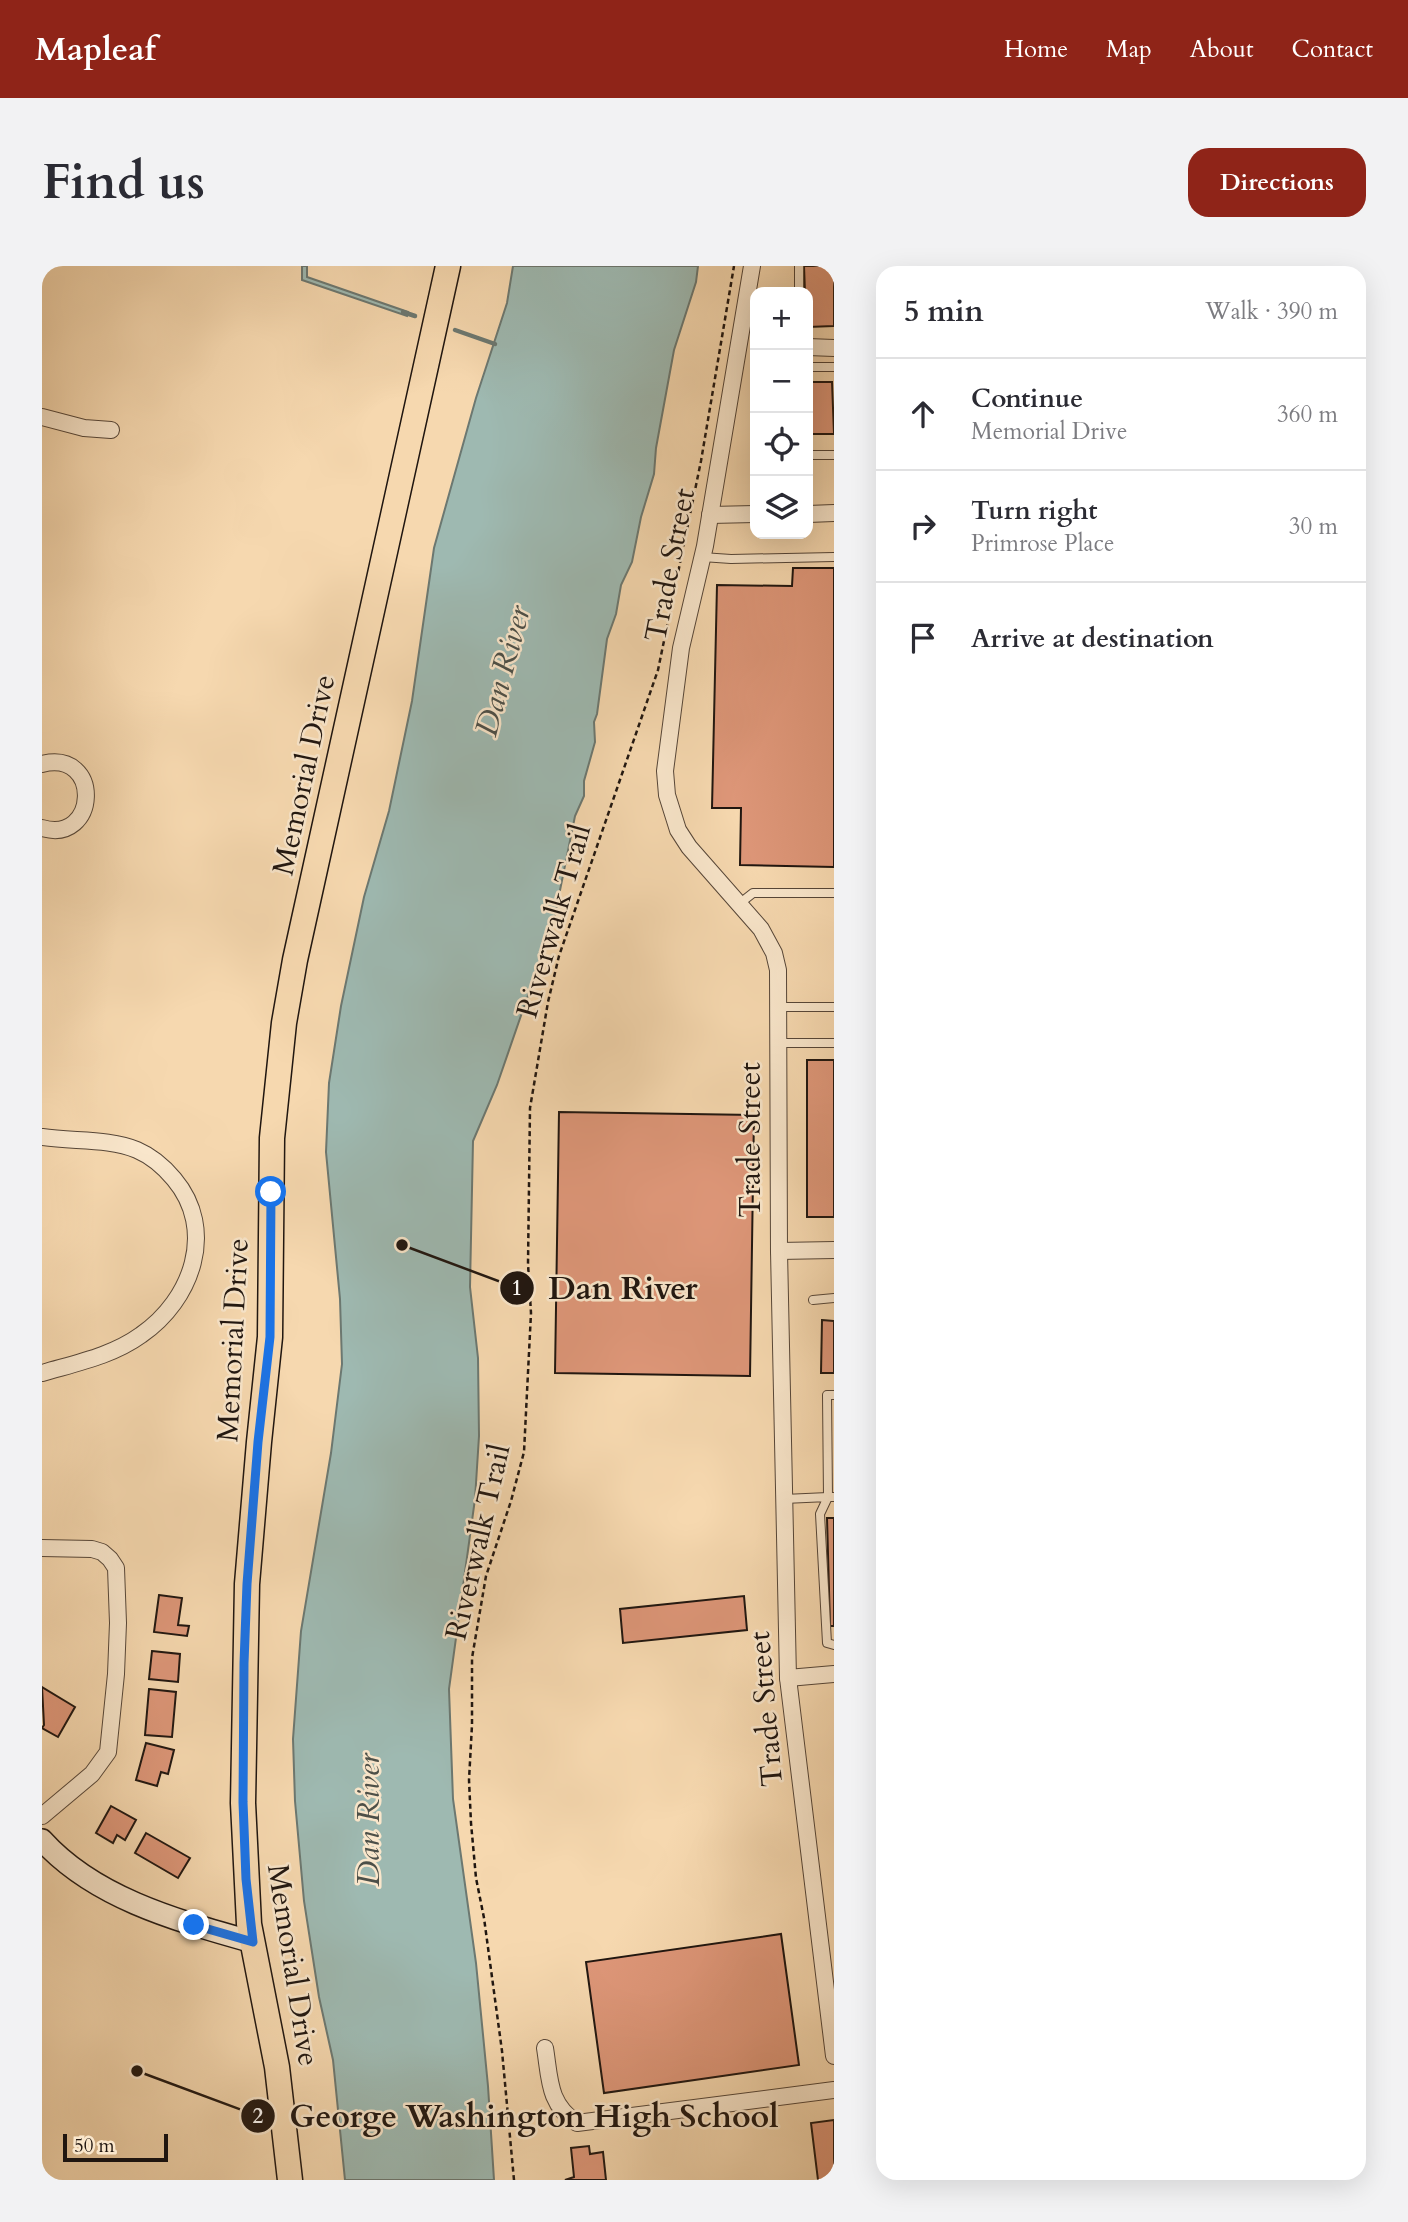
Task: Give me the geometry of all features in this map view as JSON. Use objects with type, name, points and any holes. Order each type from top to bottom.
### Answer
[{"type":"main road","name":"Memorial Drive","points":[[290,2180],[277,2067],[253,1942],[246,1879],[243,1802],[247,1584],[258,1442],[270,1337],[275,1087],[295,960],[448,266]]},
{"type":"street","name":"Trade Street","points":[[752,266],[747,345],[681,648],[665,771],[667,795],[678,831],[689,848],[761,929],[774,953],[778,970],[779,1251],[788,1678],[828,1949],[834,2056]]},
{"type":"street","points":[[813,347],[834,348]]},
{"type":"street","points":[[42,417],[83,428],[111,430]]},
{"type":"street","points":[[813,514],[834,513]]},
{"type":"street","points":[[710,515],[750,514]]},
{"type":"street","points":[[42,764],[55,762],[76,770],[87,789],[87,801],[84,811],[68,827],[57,830],[42,828]]},
{"type":"street","points":[[42,1137],[136,1149],[152,1158],[167,1170],[188,1201],[195,1219],[197,1236],[196,1257],[185,1287],[156,1323],[125,1346],[42,1373]]},
{"type":"street","points":[[779,1251],[834,1250]]},
{"type":"street","points":[[42,1548],[92,1549],[102,1552],[116,1568],[117,1602],[116,1674],[108,1752],[92,1774],[42,1816]]},
{"type":"street","points":[[788,1678],[834,1674]]},
{"type":"street","points":[[42,1840],[60,1858],[100,1886],[194,1925],[253,1942]]},
{"type":"street","points":[[544,2048],[554,2100],[563,2114],[577,2123],[834,2090]]},
{"type":"lane","points":[[799,266],[799,287]]},
{"type":"lane","points":[[813,367],[834,367]]},
{"type":"lane","points":[[813,455],[834,455]]},
{"type":"lane","points":[[702,556],[731,559],[834,556]]},
{"type":"lane","points":[[739,904],[753,894],[834,894]]},
{"type":"lane","points":[[778,1007],[834,1007]]},
{"type":"lane","points":[[778,1043],[834,1042]]},
{"type":"lane","points":[[813,1300],[834,1298]]},
{"type":"lane","points":[[834,1395],[827,1395],[831,1497],[820,1514],[827,1643],[834,1645]]},
{"type":"lane","points":[[784,1499],[831,1497]]},
{"type":"path","name":"Riverwalk Trail","points":[[514,2180],[502,2051],[477,1878],[469,1780],[472,1658],[478,1615],[486,1576],[511,1502],[524,1452],[531,1313],[528,1264],[530,1108],[548,1002],[559,956],[658,670],[701,461],[734,266]]},
{"type":"water","points":[[302,266],[307,266],[307,277],[408,312],[407,316],[302,280]]},
{"type":"water","name":"Dan River","points":[[513,266],[698,266],[696,282],[674,350],[656,448],[654,474],[641,517],[632,562],[621,585],[616,614],[607,639],[594,722],[595,742],[584,781],[584,796],[575,816],[554,920],[497,1085],[473,1141],[470,1287],[478,1358],[479,1436],[475,1499],[449,1689],[453,1799],[476,1963],[494,2180],[345,2180],[333,2060],[319,1997],[304,1901],[295,1801],[293,1739],[301,1631],[331,1453],[342,1364],[340,1299],[326,1152],[329,1083],[341,1006],[364,897],[389,811],[412,701],[434,548],[476,398],[507,303]]},
{"type":"building","points":[[804,266],[834,266],[834,326],[813,327],[813,287],[805,287]]},
{"type":"building","points":[[813,382],[832,382],[834,434],[813,434]]},
{"type":"building","points":[[793,568],[834,568],[834,867],[740,865],[741,808],[712,808],[717,585],[792,586]]},
{"type":"building","points":[[807,1060],[834,1060],[834,1217],[807,1217]]},
{"type":"building","points":[[559,1112],[754,1115],[750,1376],[555,1373]]},
{"type":"building","points":[[822,1320],[834,1321],[834,1373],[821,1373]]},
{"type":"building","points":[[827,1518],[834,1518],[834,1626],[830,1626]]},
{"type":"building","points":[[159,1595],[182,1598],[178,1625],[189,1626],[187,1636],[154,1632]]},
{"type":"building","points":[[744,1596],[747,1630],[623,1643],[620,1609]]},
{"type":"building","points":[[152,1651],[180,1654],[178,1682],[149,1679]]},
{"type":"building","points":[[42,1687],[75,1707],[58,1737],[42,1728]]},
{"type":"building","points":[[149,1689],[176,1692],[172,1737],[145,1735]]},
{"type":"building","points":[[146,1743],[174,1750],[168,1774],[161,1772],[157,1786],[136,1780]]},
{"type":"building","points":[[111,1806],[136,1820],[125,1840],[117,1835],[113,1843],[96,1833]]},
{"type":"building","points":[[146,1833],[190,1858],[178,1878],[135,1853]]},
{"type":"building","points":[[781,1934],[799,2065],[604,2093],[586,1962]]},
{"type":"building","points":[[834,2120],[834,2180],[818,2180],[811,2123]]},
{"type":"building","points":[[589,2146],[590,2154],[603,2152],[606,2180],[565,2180],[574,2177],[571,2148]]},
{"type":"waterway","points":[[403,312],[415,316]]},
{"type":"waterway","points":[[455,330],[495,344]]},
{"type":"place","name":"Dan River","points":[[402,1245]]},
{"type":"place","name":"George Washington High School","points":[[137,2071]]},
{"type":"route","points":[[194,1925],[253,1942],[249,1924],[243,1802],[244,1663],[258,1442],[270,1337],[271,1192]]}]
